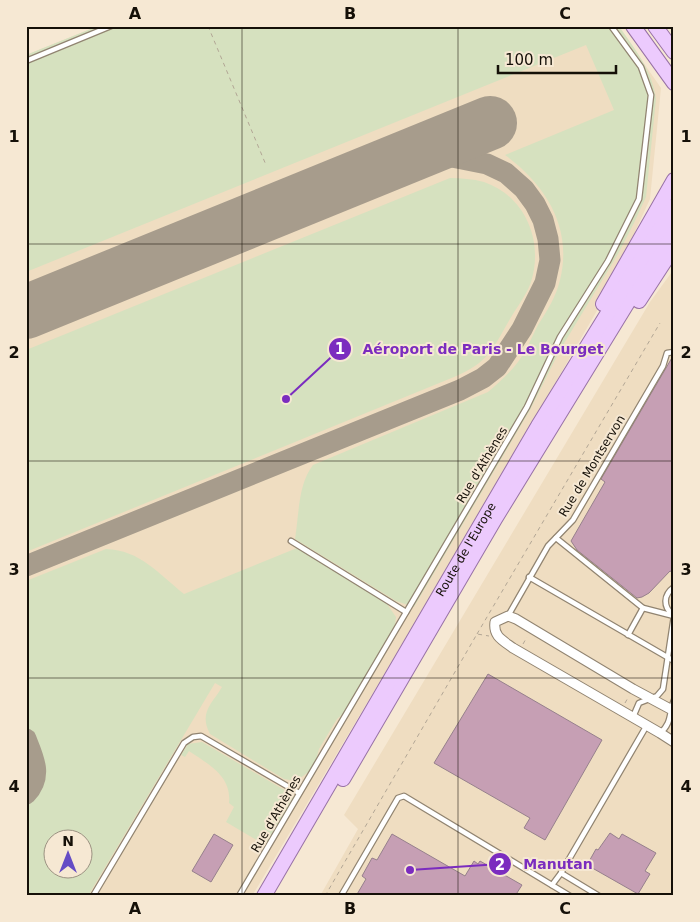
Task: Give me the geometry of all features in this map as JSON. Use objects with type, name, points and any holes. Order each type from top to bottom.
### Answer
[{"type":"main road","points":[[633,26],[674,83]]},
{"type":"main road","points":[[657,26],[674,45]]},
{"type":"main road","points":[[657,26],[674,52]]},
{"type":"main road","points":[[664,70],[674,91]]},
{"type":"main road","points":[[642,236],[674,168]]},
{"type":"main road","points":[[674,180],[540,417],[544,428],[561,428],[674,247]]},
{"type":"main road","name":"Route de l'Europe","points":[[264,896],[544,428],[674,206]]},
{"type":"main road","name":"Route de l'Europe","points":[[274,896],[495,519],[544,428],[674,227]]},
{"type":"main road","points":[[659,270],[674,252]]},
{"type":"street","points":[[673,706],[650,698],[633,689],[508,616],[495,622],[494,627],[497,637],[674,742]]},
{"type":"lane","points":[[26,61],[111,26]]},
{"type":"lane","name":"Rue d'Athènes","points":[[239,896],[527,407],[560,337],[608,261],[639,199],[651,95],[641,67],[611,26]]},
{"type":"lane","name":"Rue de Montservon","points":[[508,616],[548,546],[573,520],[663,366],[667,353],[674,352]]},
{"type":"lane","points":[[556,538],[643,608],[674,616]]},
{"type":"lane","points":[[291,541],[406,612]]},
{"type":"lane","points":[[529,577],[674,661]]},
{"type":"lane","points":[[674,588],[668,593],[665,603],[666,608],[674,616]]},
{"type":"lane","points":[[628,635],[643,608]]},
{"type":"lane","points":[[633,717],[639,703],[660,694],[663,689],[674,616]]},
{"type":"lane","points":[[660,733],[670,721],[673,706]]},
{"type":"lane","points":[[552,885],[561,874],[647,725]]},
{"type":"lane","points":[[93,896],[184,743],[193,737],[201,736],[299,794]]},
{"type":"lane","points":[[341,896],[398,798],[404,796],[570,896]]},
{"type":"lane","points":[[561,874],[599,896]]},
{"type":"path","points":[[208,26],[266,165]]},
{"type":"path","points":[[325,896],[660,322]]},
{"type":"path","points":[[519,651],[532,629]]},
{"type":"path","points":[[477,634],[497,637]]},
{"type":"path","points":[[620,710],[633,689]]},
{"type":"shaded area","points":[[98,26],[618,26],[661,88],[650,199],[606,295],[486,503],[252,896],[26,896],[26,55]]},
{"type":"shaded area","points":[[674,269],[674,896],[320,896],[358,829],[344,815],[650,302]]},
{"type":"green space","points":[[98,26],[619,26],[647,69],[656,99],[646,197],[618,254],[560,350],[530,410],[414,607],[396,601],[295,539],[304,481],[313,465],[488,392],[521,358],[556,292],[563,261],[563,243],[553,209],[544,194],[520,167],[505,155],[614,110],[586,45],[26,272],[26,55]]},
{"type":"green space","points":[[450,178],[480,181],[498,189],[520,209],[528,222],[533,236],[535,251],[534,267],[529,287],[494,347],[482,360],[454,377],[26,552],[26,350]]},
{"type":"green space","points":[[297,548],[387,604],[396,617],[395,625],[345,712],[337,719],[319,749],[310,771],[296,781],[284,779],[210,734],[206,715],[210,704],[222,687],[215,683],[88,896],[26,896],[26,581],[106,549],[118,550],[139,558],[184,594]]},
{"type":"green space","points":[[202,742],[293,795],[294,799],[265,844],[226,822],[234,807],[229,803],[227,785],[223,778],[211,766],[189,751],[185,757],[181,755],[188,744]]},
{"type":"building","points":[[673,356],[674,573],[670,571],[649,593],[637,598],[577,550],[571,541],[605,482],[601,479]]},
{"type":"building","points":[[488,674],[602,740],[545,840],[524,828],[530,818],[434,763]]},
{"type":"building","points":[[610,833],[619,839],[622,834],[656,853],[645,871],[650,874],[638,894],[587,865],[596,849],[598,850]]},
{"type":"building","points":[[214,834],[233,845],[211,882],[192,871]]},
{"type":"building","points":[[392,834],[465,876],[474,861],[478,864],[480,861],[522,885],[515,896],[356,896],[366,879],[362,876],[372,858],[377,860]]},
{"type":"taxiway","points":[[26,566],[460,390],[483,378],[497,367],[522,329],[545,283],[550,260],[548,239],[543,220],[535,204],[524,189],[506,173],[487,164],[452,157],[424,155],[400,160]]},
{"type":"taxiway","points":[[26,739],[34,760],[36,774],[26,794]]},
{"type":"runway","points":[[26,312],[490,123]]},
{"type":"place","name":"Aéroport de Paris - Le Bourget","points":[[286,399]]},
{"type":"place","name":"Manutan","points":[[410,870]]}]
